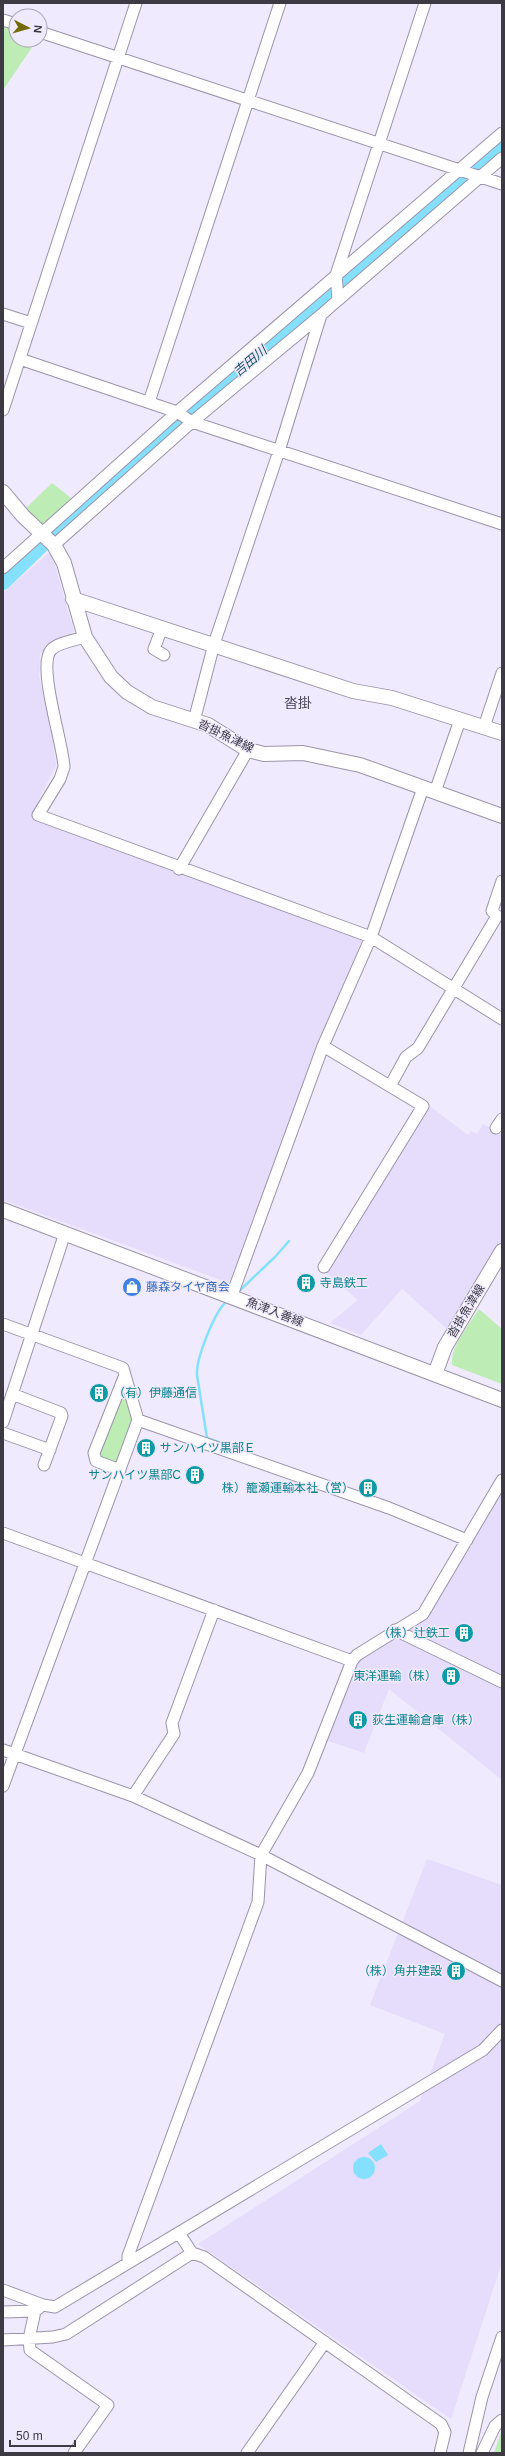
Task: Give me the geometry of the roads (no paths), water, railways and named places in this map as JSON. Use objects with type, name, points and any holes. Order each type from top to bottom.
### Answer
[{"type":"main road","name":"沓掛魚津線","points":[[3,492],[23,516],[49,539],[64,563],[85,637],[111,677],[127,692],[152,707],[208,725],[248,750],[264,754],[303,753],[360,765],[502,816]]},
{"type":"main road","points":[[73,598],[353,691],[392,698],[502,733]]},
{"type":"main road","name":"魚津入善線","points":[[3,1210],[232,1295],[502,1400]]},
{"type":"main road","name":"沓掛魚津線","points":[[435,1374],[445,1347],[502,1252]]},
{"type":"street","points":[[3,410],[136,3]]},
{"type":"street","points":[[149,402],[280,3]]},
{"type":"street","points":[[337,297],[335,278],[425,3]]},
{"type":"street","points":[[48,35],[502,184]]},
{"type":"street","points":[[3,568],[49,539],[335,278],[458,169],[502,133]]},
{"type":"street","points":[[49,539],[184,417],[321,315],[337,297],[502,158]]},
{"type":"street","points":[[3,314],[31,323]]},
{"type":"street","points":[[194,721],[214,644],[279,451],[321,315]]},
{"type":"street","points":[[20,359],[149,402],[184,417],[279,451],[502,524]]},
{"type":"street","points":[[162,628],[154,649],[164,655]]},
{"type":"street","points":[[85,637],[52,649],[46,656],[45,673],[64,767],[60,779],[38,815],[179,869],[370,937],[452,990],[502,1019]]},
{"type":"street","points":[[484,728],[502,673]]},
{"type":"street","points":[[232,1295],[323,1046],[370,937],[429,790],[460,720]]},
{"type":"street","points":[[179,869],[248,750]]},
{"type":"street","points":[[390,1086],[406,1057],[418,1048],[497,916],[492,911],[502,881]]},
{"type":"street","points":[[323,1046],[423,1106],[324,1267]]},
{"type":"street","points":[[3,1422],[66,1233]]},
{"type":"street","points":[[3,1324],[123,1368],[138,1420],[3,1786]]},
{"type":"street","points":[[120,1470],[96,1461],[94,1453],[125,1375]]},
{"type":"street","points":[[12,1394],[61,1413],[62,1416],[44,1465]]},
{"type":"street","points":[[138,1420],[389,1508],[467,1540]]},
{"type":"street","points":[[3,1433],[50,1450]]},
{"type":"street","points":[[128,2263],[128,2256],[258,1902],[261,1854],[308,1773],[352,1661],[357,1655],[423,1614],[502,1481]]},
{"type":"street","points":[[3,1533],[86,1562],[352,1661]]},
{"type":"street","points":[[133,1796],[174,1734],[172,1723],[214,1610]]},
{"type":"street","points":[[395,1630],[502,1682]]},
{"type":"street","points":[[3,1750],[133,1796],[261,1854],[502,1981]]},
{"type":"street","points":[[3,2312],[55,2307],[483,2050],[502,2030]]},
{"type":"street","points":[[179,2233],[192,2252],[204,2257],[441,2424],[445,2432],[440,2453]]},
{"type":"street","points":[[3,2340],[53,2337],[66,2334],[192,2252]]},
{"type":"street","points":[[3,2290],[39,2308]]},
{"type":"street","points":[[39,2308],[29,2339],[30,2350],[108,2405],[74,2453]]},
{"type":"street","points":[[469,2453],[482,2397],[502,2337]]},
{"type":"street","points":[[247,2453],[325,2342]]},
{"type":"street","points":[[482,2453],[495,2426],[502,2420]]},
{"type":"water","points":[[381,2144],[388,2155],[376,2162],[368,2153]]},
{"type":"water","points":[[364,2157],[372,2160],[375,2168],[372,2176],[364,2179],[356,2176],[353,2168],[356,2160]]},
{"type":"waterway","name":"吉田川","points":[[3,582],[92,496],[502,146]]},
{"type":"waterway","points":[[237,1293],[275,1257],[289,1241]]},
{"type":"waterway","points":[[227,1301],[217,1315],[207,1336],[199,1358],[197,1375],[207,1438],[241,1450]]},
{"type":"place","name":"寺島鉄工","points":[[306,1283]]},
{"type":"place","name":"藤森タイヤ商会","points":[[132,1287]]},
{"type":"place","name":"（有）伊藤通信","points":[[99,1393]]},
{"type":"place","name":"サンハイツ黒部Ｅ","points":[[146,1448]]},
{"type":"place","name":"サンハイツ黒部C","points":[[195,1475]]},
{"type":"place","name":"株）籠瀬運輸本社（営）","points":[[368,1488]]},
{"type":"place","name":"（株）辻鉄工","points":[[464,1633]]},
{"type":"place","name":"東洋運輸（株）","points":[[451,1676]]},
{"type":"place","name":"荻生運輸倉庫（株）","points":[[358,1720]]},
{"type":"place","name":"（株）角井建設","points":[[456,1971]]},
{"type":"district","name":"沓掛","points":[[298,703]]}]
